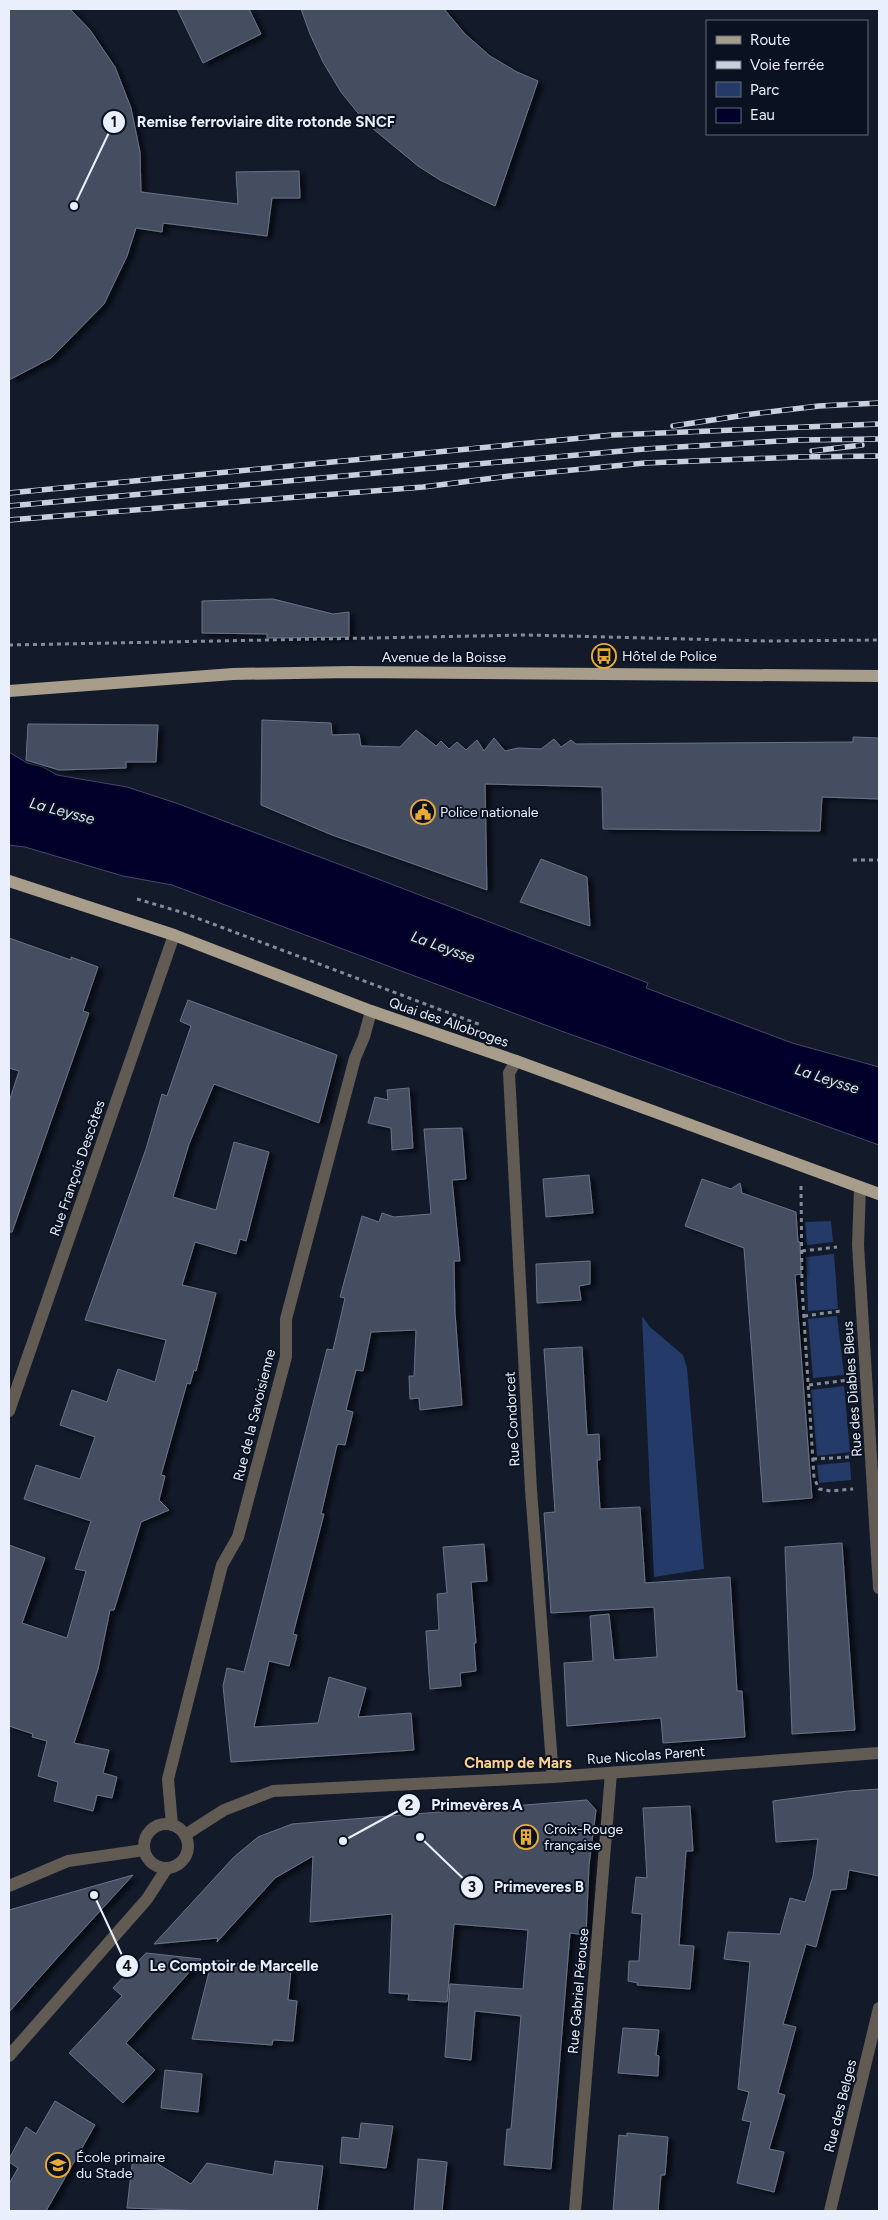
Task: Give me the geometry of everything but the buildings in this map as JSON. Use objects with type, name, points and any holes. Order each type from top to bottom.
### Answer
[{"type":"main road","name":"Avenue de la Boisse","points":[[9,691],[201,675],[292,673],[643,673],[879,676]]},
{"type":"main road","name":"Quai des Allobroges","points":[[9,881],[174,935],[371,1011],[516,1061],[879,1194]]},
{"type":"street","name":"Rue François Descôtes","points":[[9,1411],[174,935]]},
{"type":"street","name":"Rue de la Savoisienne","points":[[172,1825],[168,1778],[222,1565],[238,1537],[286,1357],[286,1318],[355,1058],[364,1037],[371,1011]]},
{"type":"street","name":"Rue Condorcet","points":[[516,1061],[509,1074],[531,1490],[553,1777]]},
{"type":"street","name":"Rue des Diables Bleus","points":[[860,1188],[857,1222],[858,1244],[879,1588]]},
{"type":"street","name":"Rue Nicolas Parent","points":[[184,1835],[224,1810],[273,1790],[553,1777],[879,1753]]},
{"type":"street","name":"Rue Gabriel Pérouse","points":[[575,2211],[611,1773]]},
{"type":"street","points":[[172,1825],[184,1835],[188,1849],[181,1862],[168,1868],[161,1868],[150,1862],[144,1850],[147,1836],[151,1830],[158,1826],[172,1825]]},
{"type":"street","points":[[9,1886],[68,1862],[144,1850]]},
{"type":"street","points":[[9,2056],[147,1899],[168,1868]]},
{"type":"street","name":"Rue des Belges","points":[[830,2211],[879,2008]]},
{"type":"path","points":[[9,644],[201,643],[527,635],[767,641],[879,640]]},
{"type":"path","points":[[854,860],[879,860]]},
{"type":"path","points":[[801,1167],[804,1316],[814,1478],[819,1490],[831,1491],[873,1486]]},
{"type":"path","points":[[802,1251],[858,1244]]},
{"type":"path","points":[[804,1316],[862,1308]]},
{"type":"path","points":[[808,1385],[866,1378]]},
{"type":"path","points":[[813,1459],[871,1454]]},
{"type":"green space","points":[[831,1221],[833,1242],[807,1245],[805,1222]]},
{"type":"green space","points":[[834,1254],[838,1309],[808,1311],[806,1257]]},
{"type":"green space","points":[[642,1316],[650,1327],[683,1355],[687,1368],[704,1569],[654,1577]]},
{"type":"green space","points":[[837,1316],[844,1375],[813,1378],[808,1319]]},
{"type":"green space","points":[[844,1386],[850,1452],[817,1456],[811,1390]]},
{"type":"green space","points":[[850,1462],[851,1480],[819,1483],[817,1465]]},
{"type":"water","name":"La Leysse","points":[[9,752],[27,763],[43,767],[57,775],[127,787],[176,803],[648,983],[646,988],[792,1043],[879,1067],[879,1145],[564,1032],[172,885],[123,876],[25,847],[9,845]]},
{"type":"railway","points":[[673,426],[819,406],[879,403]]},
{"type":"railway","points":[[9,493],[613,435],[879,424]]},
{"type":"railway","points":[[9,506],[644,449],[798,440],[879,439]]},
{"type":"railway","points":[[812,451],[862,445]]},
{"type":"railway","points":[[9,520],[423,487],[510,476],[645,463],[879,456]]},
{"type":"place","name":"Remise ferroviaire dite rotonde SNCF","points":[[74,206]]},
{"type":"place","name":"Hôtel de Police","points":[[604,656]]},
{"type":"place","name":"Police nationale","points":[[423,812]]},
{"type":"place","name":"Primeveres B","points":[[420,1837]]},
{"type":"place","name":"Croix-Rouge française","points":[[526,1837]]},
{"type":"place","name":"Primevères A","points":[[343,1841]]},
{"type":"place","name":"Le Comptoir de Marcelle","points":[[94,1895]]},
{"type":"place","name":"École primaire du Stade","points":[[58,2165]]},
{"type":"district","name":"Champ de Mars","points":[[518,1763]]}]
